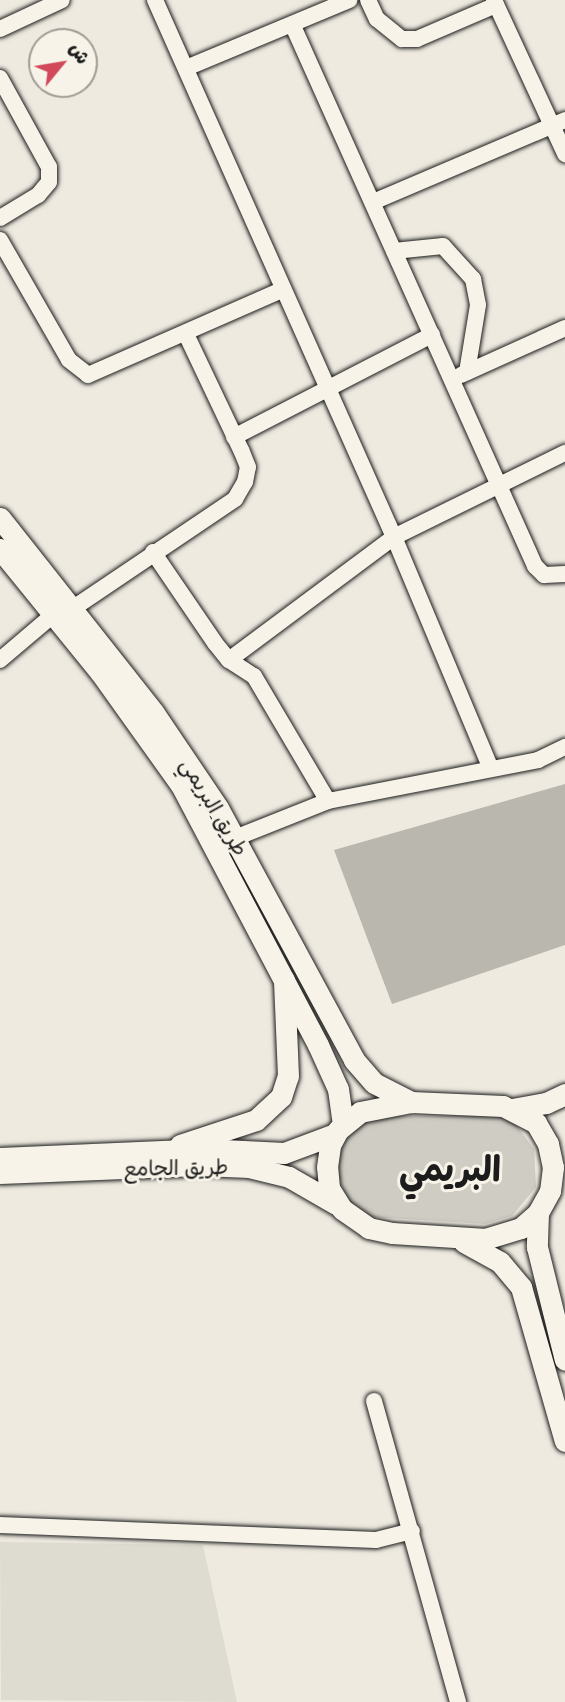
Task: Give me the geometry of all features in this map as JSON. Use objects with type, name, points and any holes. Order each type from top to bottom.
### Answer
[{"type":"main road","name":"طريق البريمي","points":[[0,518],[181,785],[284,978],[338,1089],[339,1129]]},
{"type":"main road","name":"طريق البريمي","points":[[0,549],[63,612],[154,713],[235,838],[354,1060],[374,1083],[411,1102]]},
{"type":"main road","points":[[167,1151],[256,1120],[281,1097],[288,1076],[284,978]]},
{"type":"main road","points":[[512,1109],[536,1123],[548,1144],[552,1174],[550,1191],[538,1213],[508,1234],[449,1237],[369,1228],[342,1209],[329,1188],[330,1144],[339,1129],[386,1104],[411,1102],[512,1109],[546,1103],[565,1094]]},
{"type":"main road","name":"طريق الجامع","points":[[0,1158],[167,1151],[284,1153],[339,1129]]},
{"type":"main road","points":[[552,1174],[565,1141]]},
{"type":"main road","name":"طريق الجامع","points":[[0,1173],[203,1165],[249,1167],[308,1185],[342,1209]]},
{"type":"main road","points":[[538,1213],[537,1247],[565,1360]]},
{"type":"main road","points":[[449,1237],[500,1262],[521,1287],[565,1441]]},
{"type":"street","points":[[0,29],[62,0]]},
{"type":"street","points":[[155,0],[394,537],[490,767]]},
{"type":"street","points":[[186,68],[293,26],[349,0]]},
{"type":"street","points":[[368,0],[377,19],[391,32],[410,39],[495,2],[559,123],[565,154]]},
{"type":"street","points":[[293,26],[432,335],[460,376],[499,484],[536,566],[544,575],[565,574]]},
{"type":"street","points":[[0,78],[48,167],[48,182],[38,194],[0,218]]},
{"type":"street","points":[[373,202],[559,123]]},
{"type":"street","points":[[0,240],[69,360],[88,375],[282,290]]},
{"type":"street","points":[[394,251],[443,246],[473,279],[478,304],[460,376]]},
{"type":"street","points":[[460,376],[565,328]]},
{"type":"street","points":[[0,660],[63,612],[235,499],[248,467],[186,334]]},
{"type":"street","points":[[234,437],[325,387],[432,335]]},
{"type":"street","points":[[229,660],[394,537],[565,453]]},
{"type":"street","points":[[153,552],[229,660],[254,676],[328,801]]},
{"type":"street","points":[[235,838],[328,801],[490,767],[538,760],[565,747]]},
{"type":"street","points":[[374,1401],[458,1702]]},
{"type":"street","points":[[0,1525],[376,1540],[412,1531]]},
{"type":"shaded area","points":[[367,1116],[499,1116],[516,1125],[534,1149],[536,1187],[512,1216],[485,1224],[372,1217],[348,1201],[334,1166],[337,1147],[351,1125]]},
{"type":"shaded area","points":[[0,1542],[203,1545],[237,1702],[1,1700]]},
{"type":"building","points":[[565,784],[565,945],[392,1004],[334,850]]},
{"type":"district","name":"البريمي","points":[[450,1169]]}]
